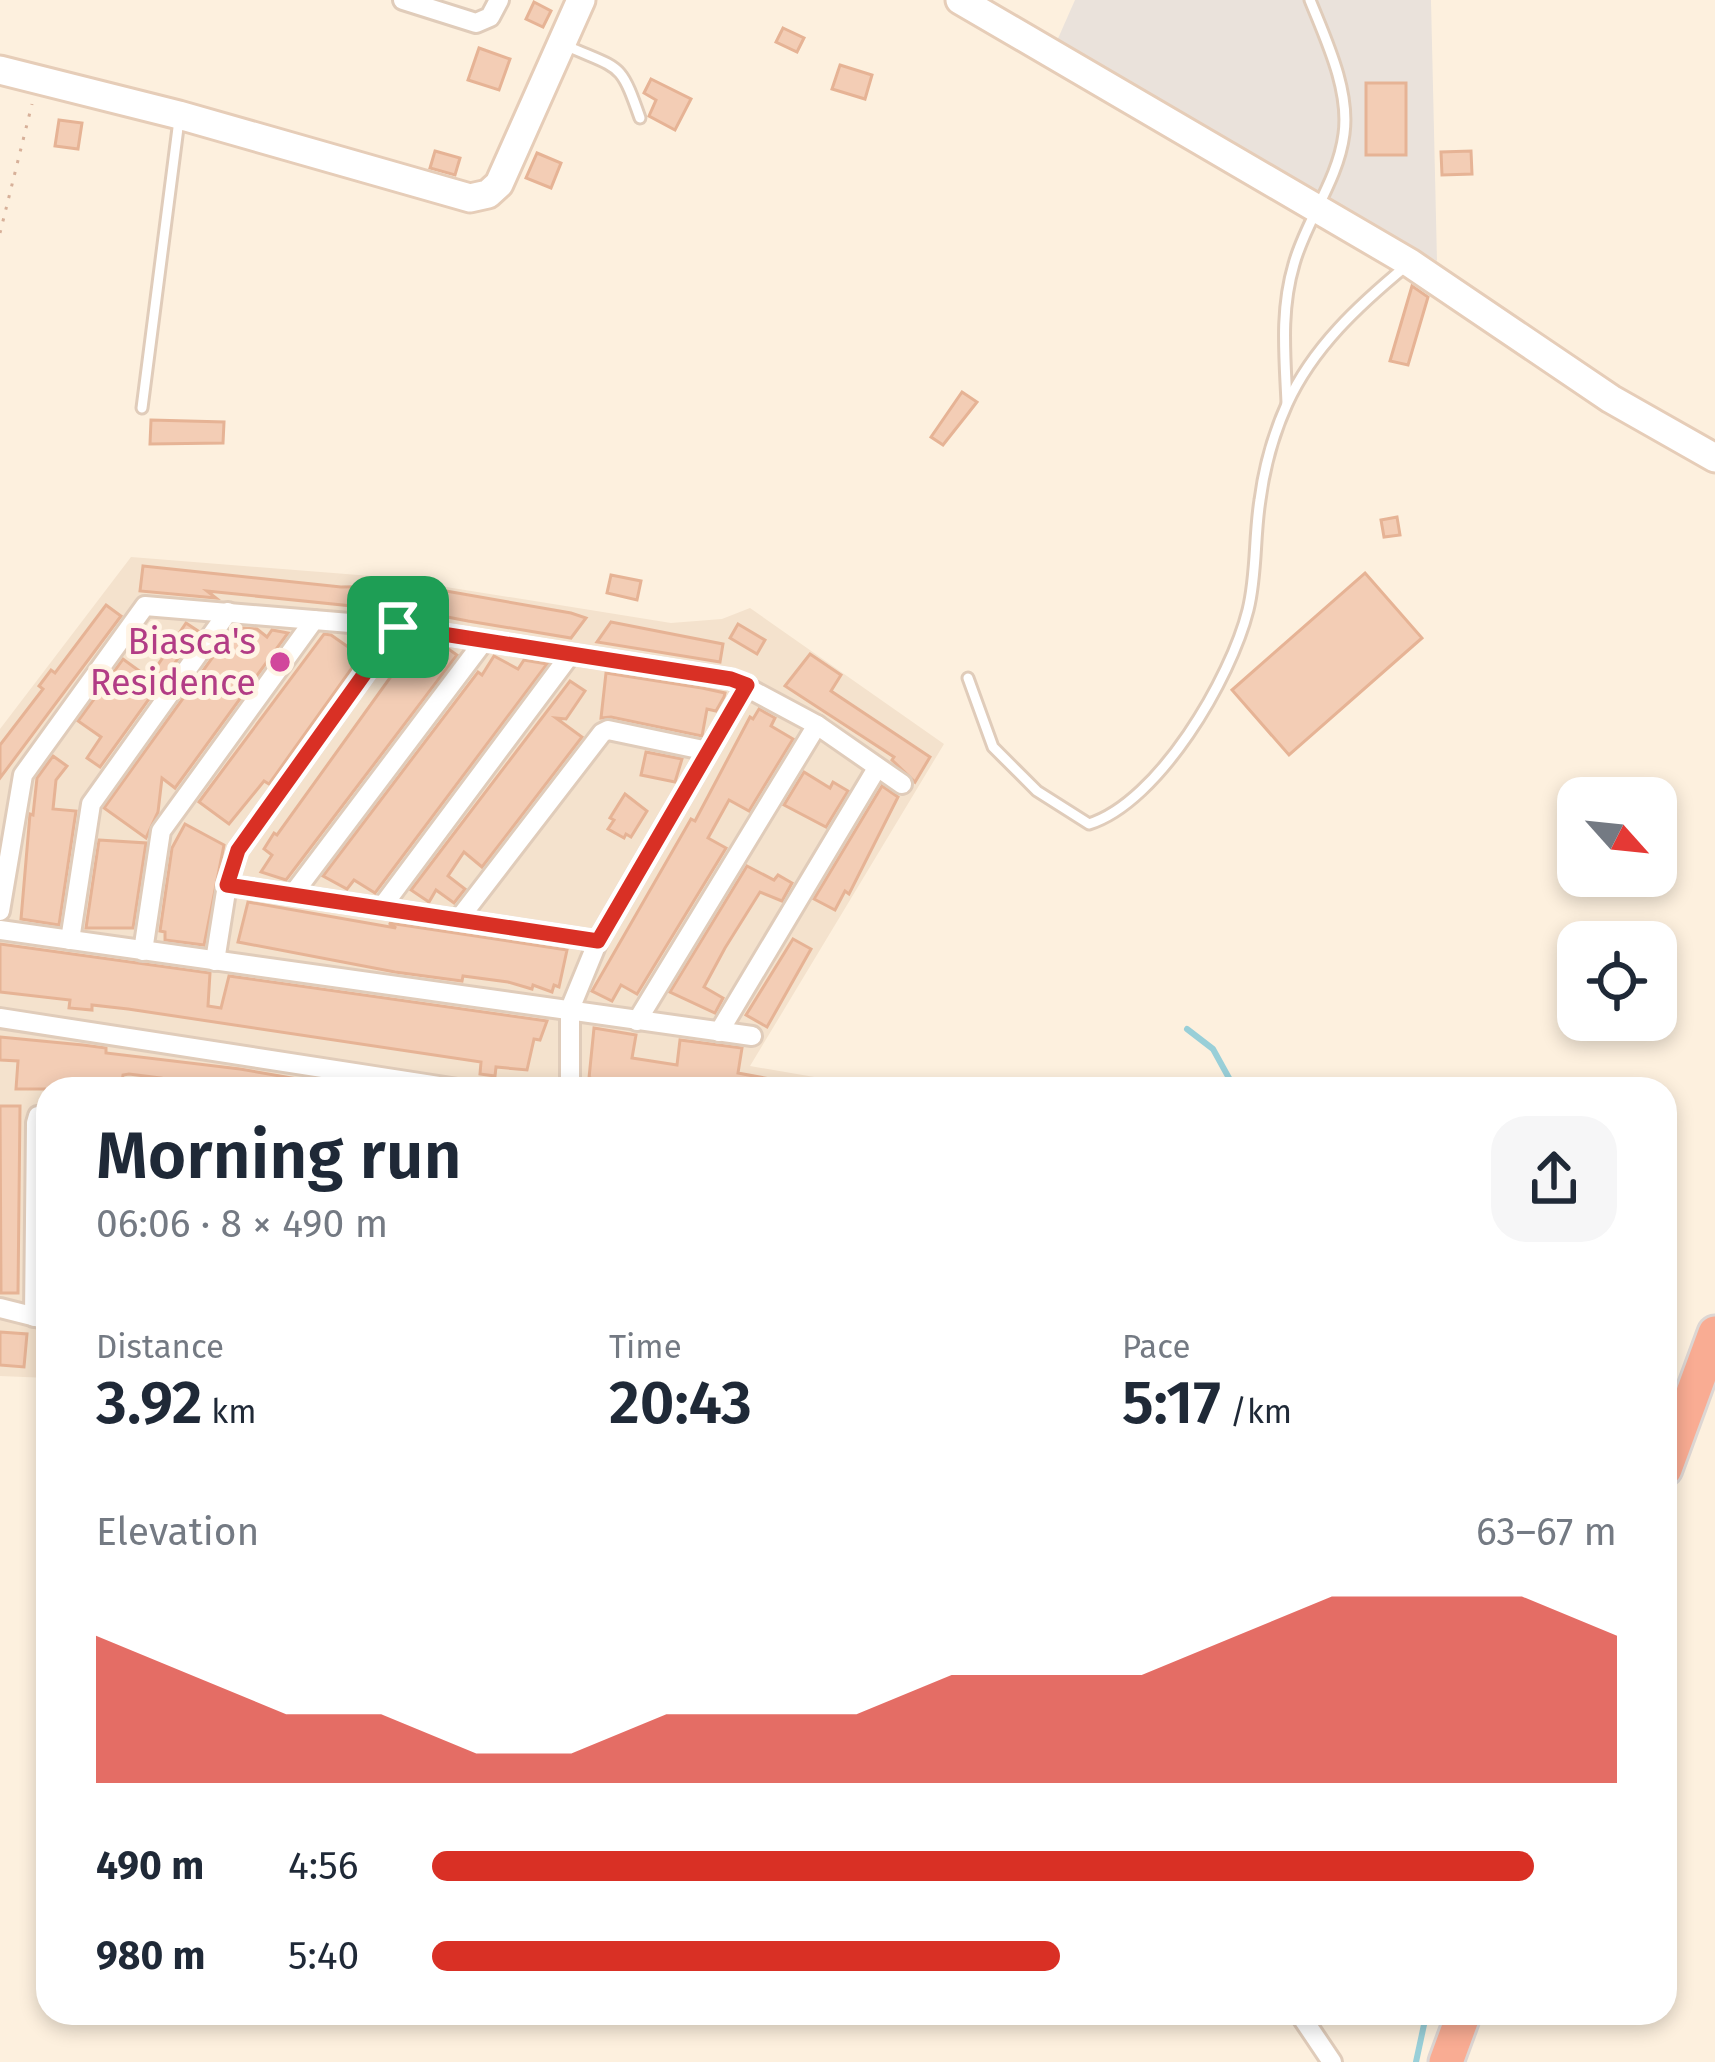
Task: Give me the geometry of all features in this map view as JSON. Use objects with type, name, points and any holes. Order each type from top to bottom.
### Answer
[{"type":"highway","points":[[1677,1437],[1715,1334]]},
{"type":"highway","points":[[1446,2062],[1460,2025]]},
{"type":"street","points":[[404,0],[476,23],[490,17],[499,0]]},
{"type":"street","points":[[0,70],[179,115],[470,198],[488,194],[500,184],[581,0]]},
{"type":"street","points":[[960,0],[1410,263],[1611,399],[1715,458]]},
{"type":"street","points":[[0,911],[23,775],[139,610],[150,605],[398,627],[747,685],[817,725],[902,784]]},
{"type":"street","points":[[70,940],[91,804],[228,612]]},
{"type":"street","points":[[143,950],[161,831],[314,620]]},
{"type":"street","points":[[215,961],[227,885],[238,850],[398,627]]},
{"type":"street","points":[[292,895],[484,641]]},
{"type":"street","points":[[381,908],[570,655]]},
{"type":"street","points":[[570,1077],[570,1009],[598,941],[747,685]]},
{"type":"street","points":[[637,1021],[817,725]]},
{"type":"street","points":[[458,920],[602,733],[608,730],[708,751]]},
{"type":"street","points":[[719,1032],[877,768]]},
{"type":"street","points":[[227,885],[598,941]]},
{"type":"street","points":[[0,930],[752,1036]]},
{"type":"street","points":[[0,1018],[338,1077]]},
{"type":"street","points":[[0,1308],[36,1317]]},
{"type":"street","points":[[1307,2025],[1332,2062]]},
{"type":"lane","points":[[1288,403],[1285,305],[1294,262],[1339,158],[1345,115],[1329,46],[1310,0]]},
{"type":"lane","points":[[562,44],[620,69],[628,79],[640,118]]},
{"type":"lane","points":[[142,408],[179,115]]},
{"type":"lane","points":[[968,678],[993,747],[1037,791],[1089,824],[1124,806],[1152,780],[1190,731],[1219,681],[1247,614],[1259,501],[1288,403],[1352,311],[1410,263]]},
{"type":"path","points":[[0,233],[38,79]]},
{"type":"shaded area","points":[[1075,0],[1431,0],[1437,261],[1056,43]]},
{"type":"shaded area","points":[[131,557],[384,577],[671,623],[722,619],[750,608],[944,744],[750,1066],[814,1077],[36,1077],[36,1378],[0,1376],[0,729]]},
{"type":"building","points":[[534,2],[551,11],[543,27],[526,19]]},
{"type":"building","points":[[783,28],[804,38],[797,52],[776,42]]},
{"type":"building","points":[[479,48],[510,59],[499,90],[468,80]]},
{"type":"building","points":[[840,65],[872,75],[865,99],[832,89]]},
{"type":"building","points":[[651,79],[691,99],[675,130],[649,116],[656,100],[644,93]]},
{"type":"building","points":[[1366,83],[1406,83],[1406,155],[1366,155]]},
{"type":"building","points":[[59,120],[82,123],[78,149],[55,146]]},
{"type":"building","points":[[435,151],[460,158],[455,175],[430,168]]},
{"type":"building","points":[[1471,151],[1472,174],[1442,175],[1441,152]]},
{"type":"building","points":[[537,153],[561,163],[551,188],[526,178]]},
{"type":"building","points":[[1412,286],[1428,297],[1408,365],[1390,361]]},
{"type":"building","points":[[962,392],[977,402],[943,445],[931,437]]},
{"type":"building","points":[[151,420],[224,422],[223,443],[150,444]]},
{"type":"building","points":[[1397,517],[1400,535],[1384,537],[1381,520]]},
{"type":"building","points":[[143,566],[341,587],[395,586],[393,606],[400,611],[207,591],[216,598],[140,591]]},
{"type":"building","points":[[1365,573],[1422,638],[1289,755],[1232,690]]},
{"type":"building","points":[[611,575],[641,581],[637,600],[607,593]]},
{"type":"building","points":[[446,591],[586,618],[571,638],[442,616]]},
{"type":"building","points":[[106,605],[121,616],[0,778],[0,745],[43,689],[39,686],[51,670],[55,673]]},
{"type":"building","points":[[611,622],[723,644],[720,662],[597,642]]},
{"type":"building","points":[[186,623],[198,631],[100,767],[87,758],[101,737],[78,721],[123,659],[149,678]]},
{"type":"building","points":[[738,624],[765,640],[757,654],[730,638]]},
{"type":"building","points":[[243,628],[257,629],[267,637],[272,630],[288,633],[175,788],[162,778],[158,812],[146,838],[104,808],[220,647],[225,650]]},
{"type":"building","points":[[324,634],[351,649],[360,637],[369,644],[269,784],[264,781],[229,824],[199,802]]},
{"type":"building","points":[[415,643],[440,657],[447,648],[457,655],[286,880],[261,872],[272,855],[264,849],[274,833],[277,835]]},
{"type":"building","points":[[810,654],[841,675],[831,691],[930,757],[915,782],[894,757],[785,686]]},
{"type":"building","points":[[494,656],[518,669],[524,660],[547,664],[375,893],[354,880],[347,889],[323,876],[478,672],[482,675]]},
{"type":"building","points":[[606,673],[725,693],[716,711],[707,709],[702,736],[601,718]]},
{"type":"building","points":[[570,681],[585,691],[566,719],[556,718],[582,737],[482,867],[464,852],[448,876],[465,889],[454,903],[436,890],[429,902],[411,890]]},
{"type":"building","points":[[759,709],[775,718],[771,726],[793,739],[749,811],[729,800],[708,838],[726,848],[637,994],[621,985],[612,1001],[592,991],[691,819],[695,821],[750,717]]},
{"type":"building","points":[[646,752],[682,759],[675,782],[641,775]]},
{"type":"building","points":[[53,756],[67,766],[56,780],[53,809],[76,811],[59,925],[21,919],[37,778]]},
{"type":"building","points":[[804,772],[830,788],[833,782],[848,791],[826,827],[784,805]]},
{"type":"building","points":[[882,786],[898,797],[849,894],[845,891],[835,910],[814,899]]},
{"type":"building","points":[[625,794],[647,811],[631,837],[626,834],[624,838],[608,829]]},
{"type":"building","points":[[185,824],[224,845],[204,945],[165,940],[165,932],[160,931],[172,848]]},
{"type":"building","points":[[99,840],[146,843],[133,928],[86,928]]},
{"type":"building","points":[[747,866],[792,883],[782,901],[760,892],[725,948],[704,987],[723,998],[715,1013],[670,992]]},
{"type":"building","points":[[248,902],[396,928],[389,923],[567,950],[559,987],[554,985],[552,992],[463,976],[462,981],[395,972],[238,942]]},
{"type":"building","points":[[793,939],[811,949],[767,1027],[746,1015]]},
{"type":"building","points":[[0,944],[210,973],[208,1006],[221,1008],[229,976],[547,1021],[540,1040],[534,1039],[527,1070],[496,1067],[495,1076],[480,1074],[481,1062],[128,1009],[69,1008],[70,1000],[0,992]]},
{"type":"building","points":[[594,1028],[636,1035],[632,1058],[677,1065],[680,1040],[742,1048],[738,1073],[759,1077],[589,1077]]},
{"type":"building","points":[[0,1037],[106,1048],[106,1053],[286,1077],[36,1077],[36,1089],[16,1089],[18,1061],[0,1060]]},
{"type":"building","points":[[0,1106],[20,1106],[18,1293],[1,1293]]},
{"type":"building","points":[[0,1332],[27,1334],[24,1367],[0,1365]]},
{"type":"waterway","points":[[1187,1029],[1213,1049],[1228,1077]]},
{"type":"waterway","points":[[1416,2062],[1424,2025]]},
{"type":"place","name":"Biasca's Residence","points":[[280,662]]},
{"type":"route","points":[[398,627],[747,685],[598,941],[227,885],[238,850],[398,627]]}]
